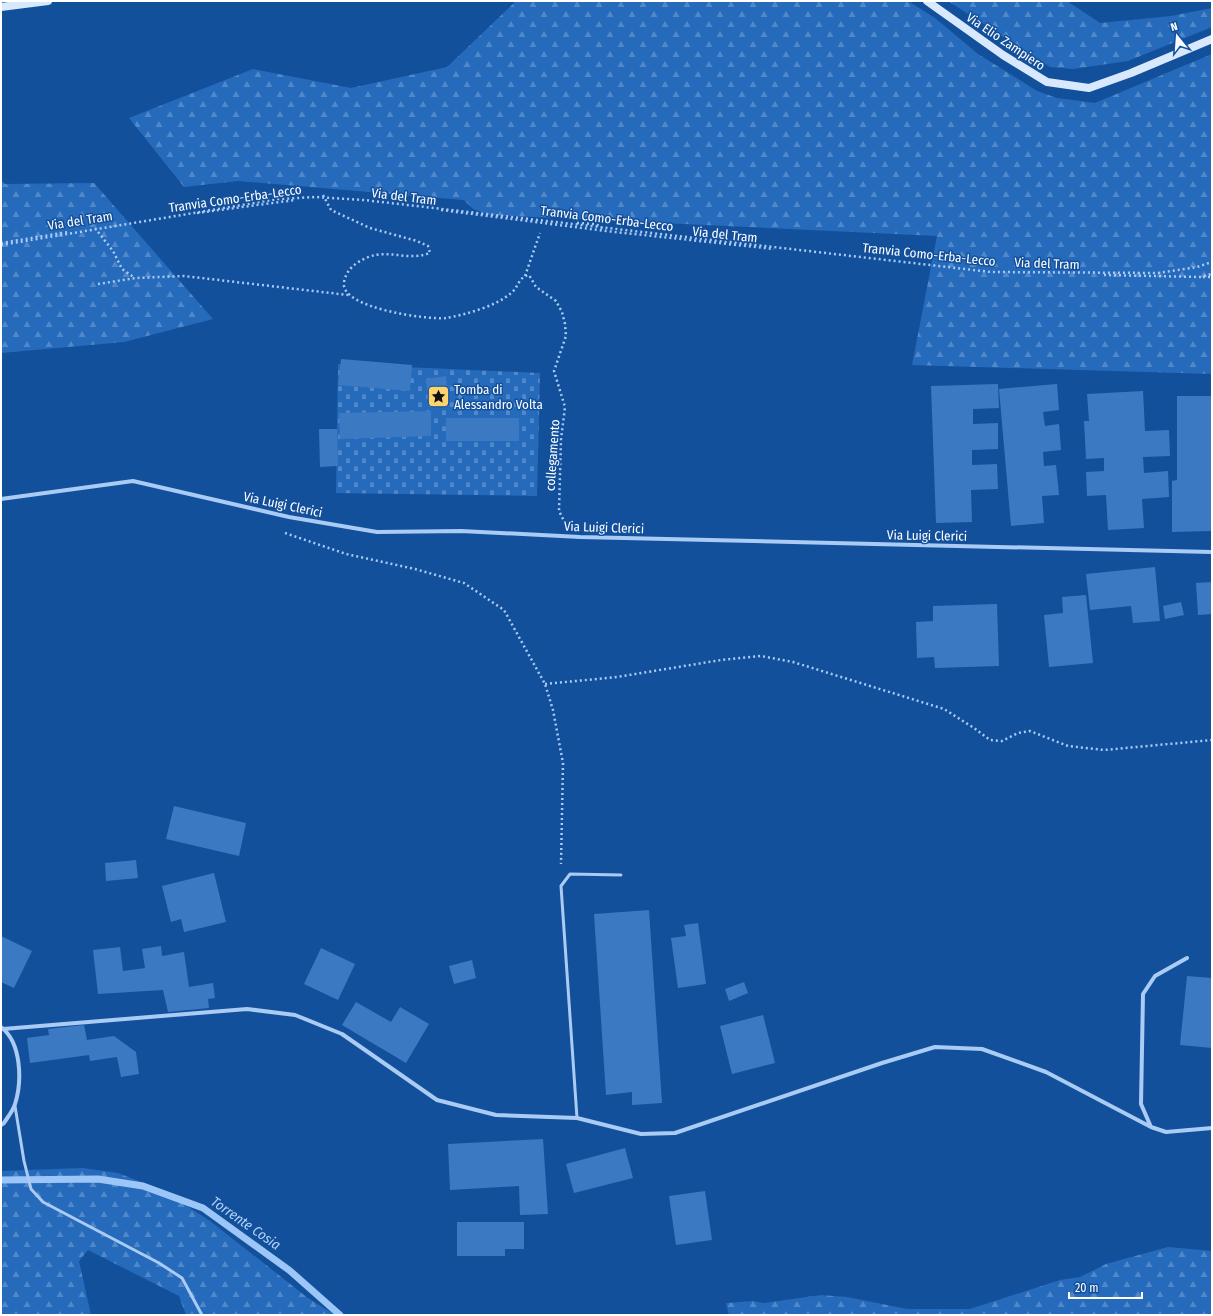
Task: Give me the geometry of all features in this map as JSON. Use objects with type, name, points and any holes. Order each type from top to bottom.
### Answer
[{"type":"street","points":[[1,7],[48,1]]},
{"type":"street","name":"Via Elio Zampiero","points":[[927,1],[1003,56],[1047,82],[1089,88],[1131,73],[1212,39]]},
{"type":"street","name":"Via Luigi Clerici","points":[[1,499],[133,481],[289,517],[377,532],[461,531],[580,537],[1212,552]]},
{"type":"street","points":[[1151,1127],[1141,1104],[1143,994],[1155,976],[1186,958]]},
{"type":"street","points":[[2,1124],[15,1106],[19,1083],[18,1059],[12,1043],[2,1028],[247,1009],[295,1015],[342,1034],[437,1100],[496,1115],[577,1118],[640,1134],[675,1133],[882,1063],[935,1047],[982,1049],[1046,1072],[1151,1127],[1166,1132],[1212,1128]]},
{"type":"lane","points":[[577,1118],[561,886],[570,874],[621,875]]},
{"type":"lane","points":[[15,1106],[24,1161],[31,1189],[43,1202],[159,1263],[182,1278],[202,1315]]},
{"type":"path","name":"Via del Tram","points":[[1,244],[95,228],[323,195],[606,232],[1010,273],[1200,278],[1212,274]]},
{"type":"path","points":[[323,195],[332,210],[370,228],[417,241],[428,246],[430,253],[422,256],[410,257],[387,253],[372,255],[357,263],[346,273],[344,285],[348,295]]},
{"type":"path","name":"Tranvia Como-Erba-Lecco","points":[[1,244],[231,206],[278,199],[316,197],[364,200],[991,272],[1158,273],[1197,267],[1212,262]]},
{"type":"path","points":[[547,220],[596,224],[606,232]]},
{"type":"path","points":[[95,228],[113,251],[122,269],[136,278]]},
{"type":"path","points":[[98,284],[136,278],[184,276],[348,295],[366,306],[407,314],[444,318],[482,308],[501,300],[512,292],[519,280],[525,276],[540,233]]},
{"type":"path","name":"collegamento","points":[[525,276],[529,275],[536,287],[556,301],[565,324],[566,336],[554,371],[565,407],[561,439],[559,511],[564,521],[580,537]]},
{"type":"path","points":[[1200,278],[1212,277]]},
{"type":"path","points":[[278,530],[346,554],[415,569],[464,584],[504,610],[545,684],[553,710],[563,763],[561,886]]},
{"type":"path","points":[[545,684],[616,677],[721,660],[761,656],[793,662],[944,709],[990,740],[1002,741],[1018,732],[1030,731],[1068,746],[1104,750],[1212,740]]},
{"type":"green space","points":[[516,1],[908,1],[935,18],[978,54],[1037,91],[1057,98],[1095,103],[1212,54],[1212,374],[912,365],[937,236],[490,215],[473,209],[464,200],[238,181],[184,187],[129,118],[253,69],[351,88],[447,67]]},
{"type":"green space","points":[[948,1],[1067,1],[1100,23],[1171,16],[1212,8],[1212,27],[1128,61],[1073,69],[1050,67]]},
{"type":"green space","points":[[1,180],[5,184],[94,183],[213,319],[124,342],[1,353]]},
{"type":"green space","points":[[338,364],[540,373],[537,496],[336,493]]},
{"type":"green space","points":[[83,1168],[118,1173],[164,1191],[210,1221],[308,1298],[335,1315],[186,1315],[179,1296],[88,1250],[79,1261],[91,1315],[1,1315],[1,1171]]},
{"type":"green space","points":[[1168,1247],[1212,1251],[1212,1315],[729,1315],[726,1303],[753,1301],[764,1303],[821,1295],[847,1297],[907,1309],[970,1309],[1060,1280],[1080,1277],[1106,1264]]},
{"type":"building","points":[[341,359],[412,365],[410,391],[338,385]]},
{"type":"building","points":[[446,376],[448,405],[429,407],[426,379]]},
{"type":"building","points":[[998,384],[999,408],[973,409],[973,424],[998,423],[998,449],[972,450],[972,465],[997,464],[998,489],[971,490],[972,522],[936,523],[931,386]]},
{"type":"building","points":[[1057,384],[1059,410],[1043,412],[1045,426],[1059,424],[1061,450],[1043,452],[1044,466],[1056,465],[1059,495],[1042,496],[1044,523],[1011,526],[999,389]]},
{"type":"building","points":[[1143,391],[1145,431],[1169,430],[1170,456],[1143,457],[1144,473],[1168,471],[1169,497],[1142,499],[1144,528],[1108,530],[1106,495],[1087,496],[1086,472],[1104,471],[1104,458],[1086,459],[1084,421],[1089,421],[1087,394]]},
{"type":"building","points":[[1177,396],[1212,396],[1212,531],[1172,532],[1172,481],[1177,480]]},
{"type":"building","points":[[431,411],[431,436],[340,439],[339,413]]},
{"type":"building","points":[[446,418],[519,418],[519,441],[446,441]]},
{"type":"building","points":[[319,429],[337,429],[338,466],[320,467]]},
{"type":"building","points":[[1155,567],[1160,621],[1133,623],[1131,606],[1090,610],[1086,574]]},
{"type":"building","points":[[1212,582],[1212,614],[1198,615],[1196,583]]},
{"type":"building","points":[[1086,595],[1093,663],[1049,667],[1044,615],[1063,613],[1062,597]]},
{"type":"building","points":[[1181,602],[1184,615],[1165,619],[1163,606]]},
{"type":"building","points":[[997,604],[999,666],[935,668],[934,657],[917,658],[916,622],[933,621],[933,606]]},
{"type":"building","points":[[174,806],[246,823],[239,856],[166,839]]},
{"type":"building","points":[[136,860],[138,878],[106,881],[105,863]]},
{"type":"building","points":[[214,873],[226,922],[184,932],[181,919],[171,922],[162,886]]},
{"type":"building","points":[[649,910],[662,1103],[632,1105],[632,1092],[606,1095],[594,914]]},
{"type":"building","points":[[698,923],[706,984],[678,988],[671,938],[686,936],[684,925]]},
{"type":"building","points":[[1,936],[32,951],[14,988],[1,982]]},
{"type":"building","points":[[161,946],[162,956],[184,952],[189,987],[213,983],[215,998],[208,999],[209,1008],[168,1012],[163,990],[98,994],[93,950],[120,947],[123,971],[145,968],[142,949]]},
{"type":"building","points":[[321,948],[355,964],[338,1000],[304,984]]},
{"type":"building","points":[[472,960],[476,978],[454,984],[449,966]]},
{"type":"building","points":[[1187,976],[1212,978],[1212,1048],[1180,1045]]},
{"type":"building","points":[[744,982],[748,993],[729,1001],[725,989]]},
{"type":"building","points":[[356,1002],[391,1022],[400,1007],[429,1024],[406,1063],[342,1025]]},
{"type":"building","points":[[763,1015],[775,1063],[732,1074],[720,1026]]},
{"type":"building","points":[[84,1025],[87,1040],[114,1036],[136,1052],[139,1074],[121,1077],[117,1057],[90,1061],[89,1055],[30,1063],[27,1038],[49,1035],[48,1029]]},
{"type":"building","points":[[543,1139],[548,1214],[520,1215],[519,1186],[450,1190],[448,1144]]},
{"type":"building","points":[[625,1148],[633,1178],[574,1193],[566,1164]]},
{"type":"building","points":[[705,1191],[712,1240],[676,1245],[669,1196]]},
{"type":"building","points":[[457,1222],[524,1222],[524,1249],[505,1249],[505,1256],[457,1256]]},
{"type":"waterway","name":"Torrente Cosia","points":[[1,1180],[98,1179],[143,1186],[203,1208],[289,1270],[340,1315]]},
{"type":"place","name":"Tomba di Alessandro Volta","points":[[439,396]]}]
